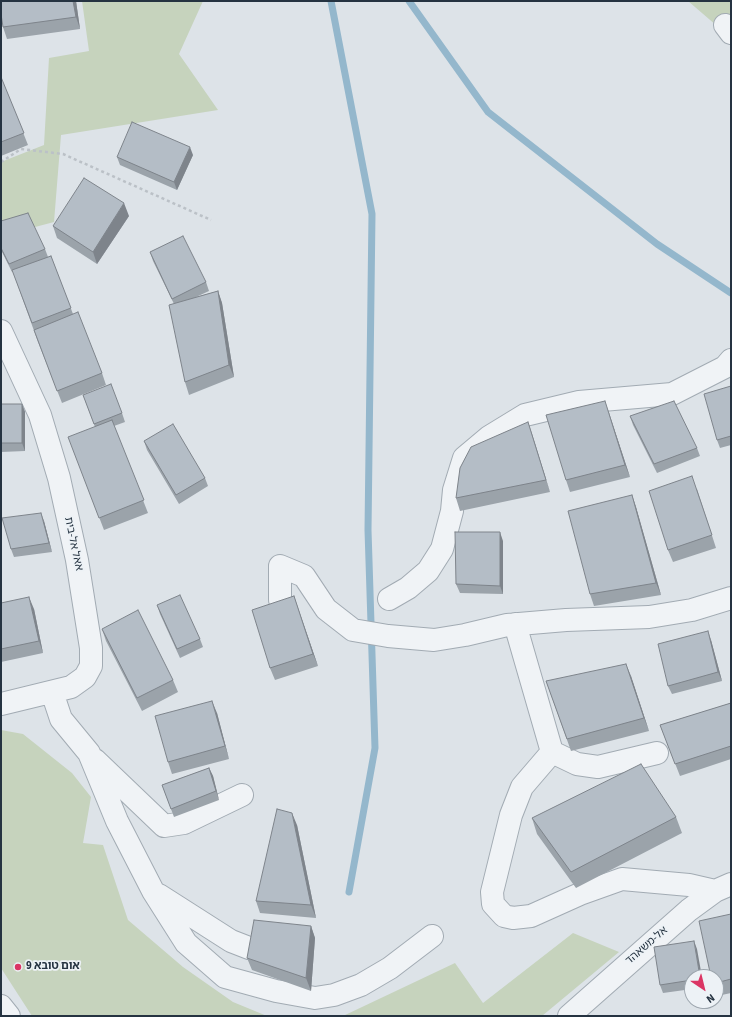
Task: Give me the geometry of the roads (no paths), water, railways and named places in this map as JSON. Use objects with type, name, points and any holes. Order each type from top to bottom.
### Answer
[{"type":"street","name":"אאל אל-בית","points":[[1,330],[40,415],[59,478],[77,560],[91,648],[91,666],[85,677],[71,687],[12,700],[1,704]]},
{"type":"street","points":[[389,598],[408,588],[428,571],[442,549],[452,511],[454,490],[464,458],[489,437],[525,415],[579,402],[672,394],[725,367],[731,360]]},
{"type":"street","points":[[280,600],[280,566],[304,576],[326,609],[353,630],[388,636],[434,640],[515,624],[566,620],[649,617],[692,610],[731,598]]},
{"type":"street","points":[[515,624],[552,752],[577,764],[598,767],[657,753]]},
{"type":"street","points":[[52,692],[61,718],[89,753],[164,826],[184,823],[242,795]]},
{"type":"street","points":[[552,752],[522,787],[511,815],[492,892],[493,904],[504,916],[513,918],[531,916],[580,894],[622,879],[723,888]]},
{"type":"street","points":[[89,753],[117,821],[153,892],[186,943],[224,977],[276,991],[315,998],[334,995],[361,985],[390,968],[432,936]]},
{"type":"street","name":"אל-משאהד","points":[[569,1016],[689,910],[723,888]]},
{"type":"street","points":[[153,892],[231,941],[248,948]]},
{"type":"street","points":[[1,1006],[9,1016]]},
{"type":"waterway","points":[[331,1],[372,214],[368,530],[375,748],[349,892]]},
{"type":"waterway","points":[[409,1],[488,112],[657,244],[731,293]]},
{"type":"place","name":"אום טובא 9","points":[[18,967]]}]
